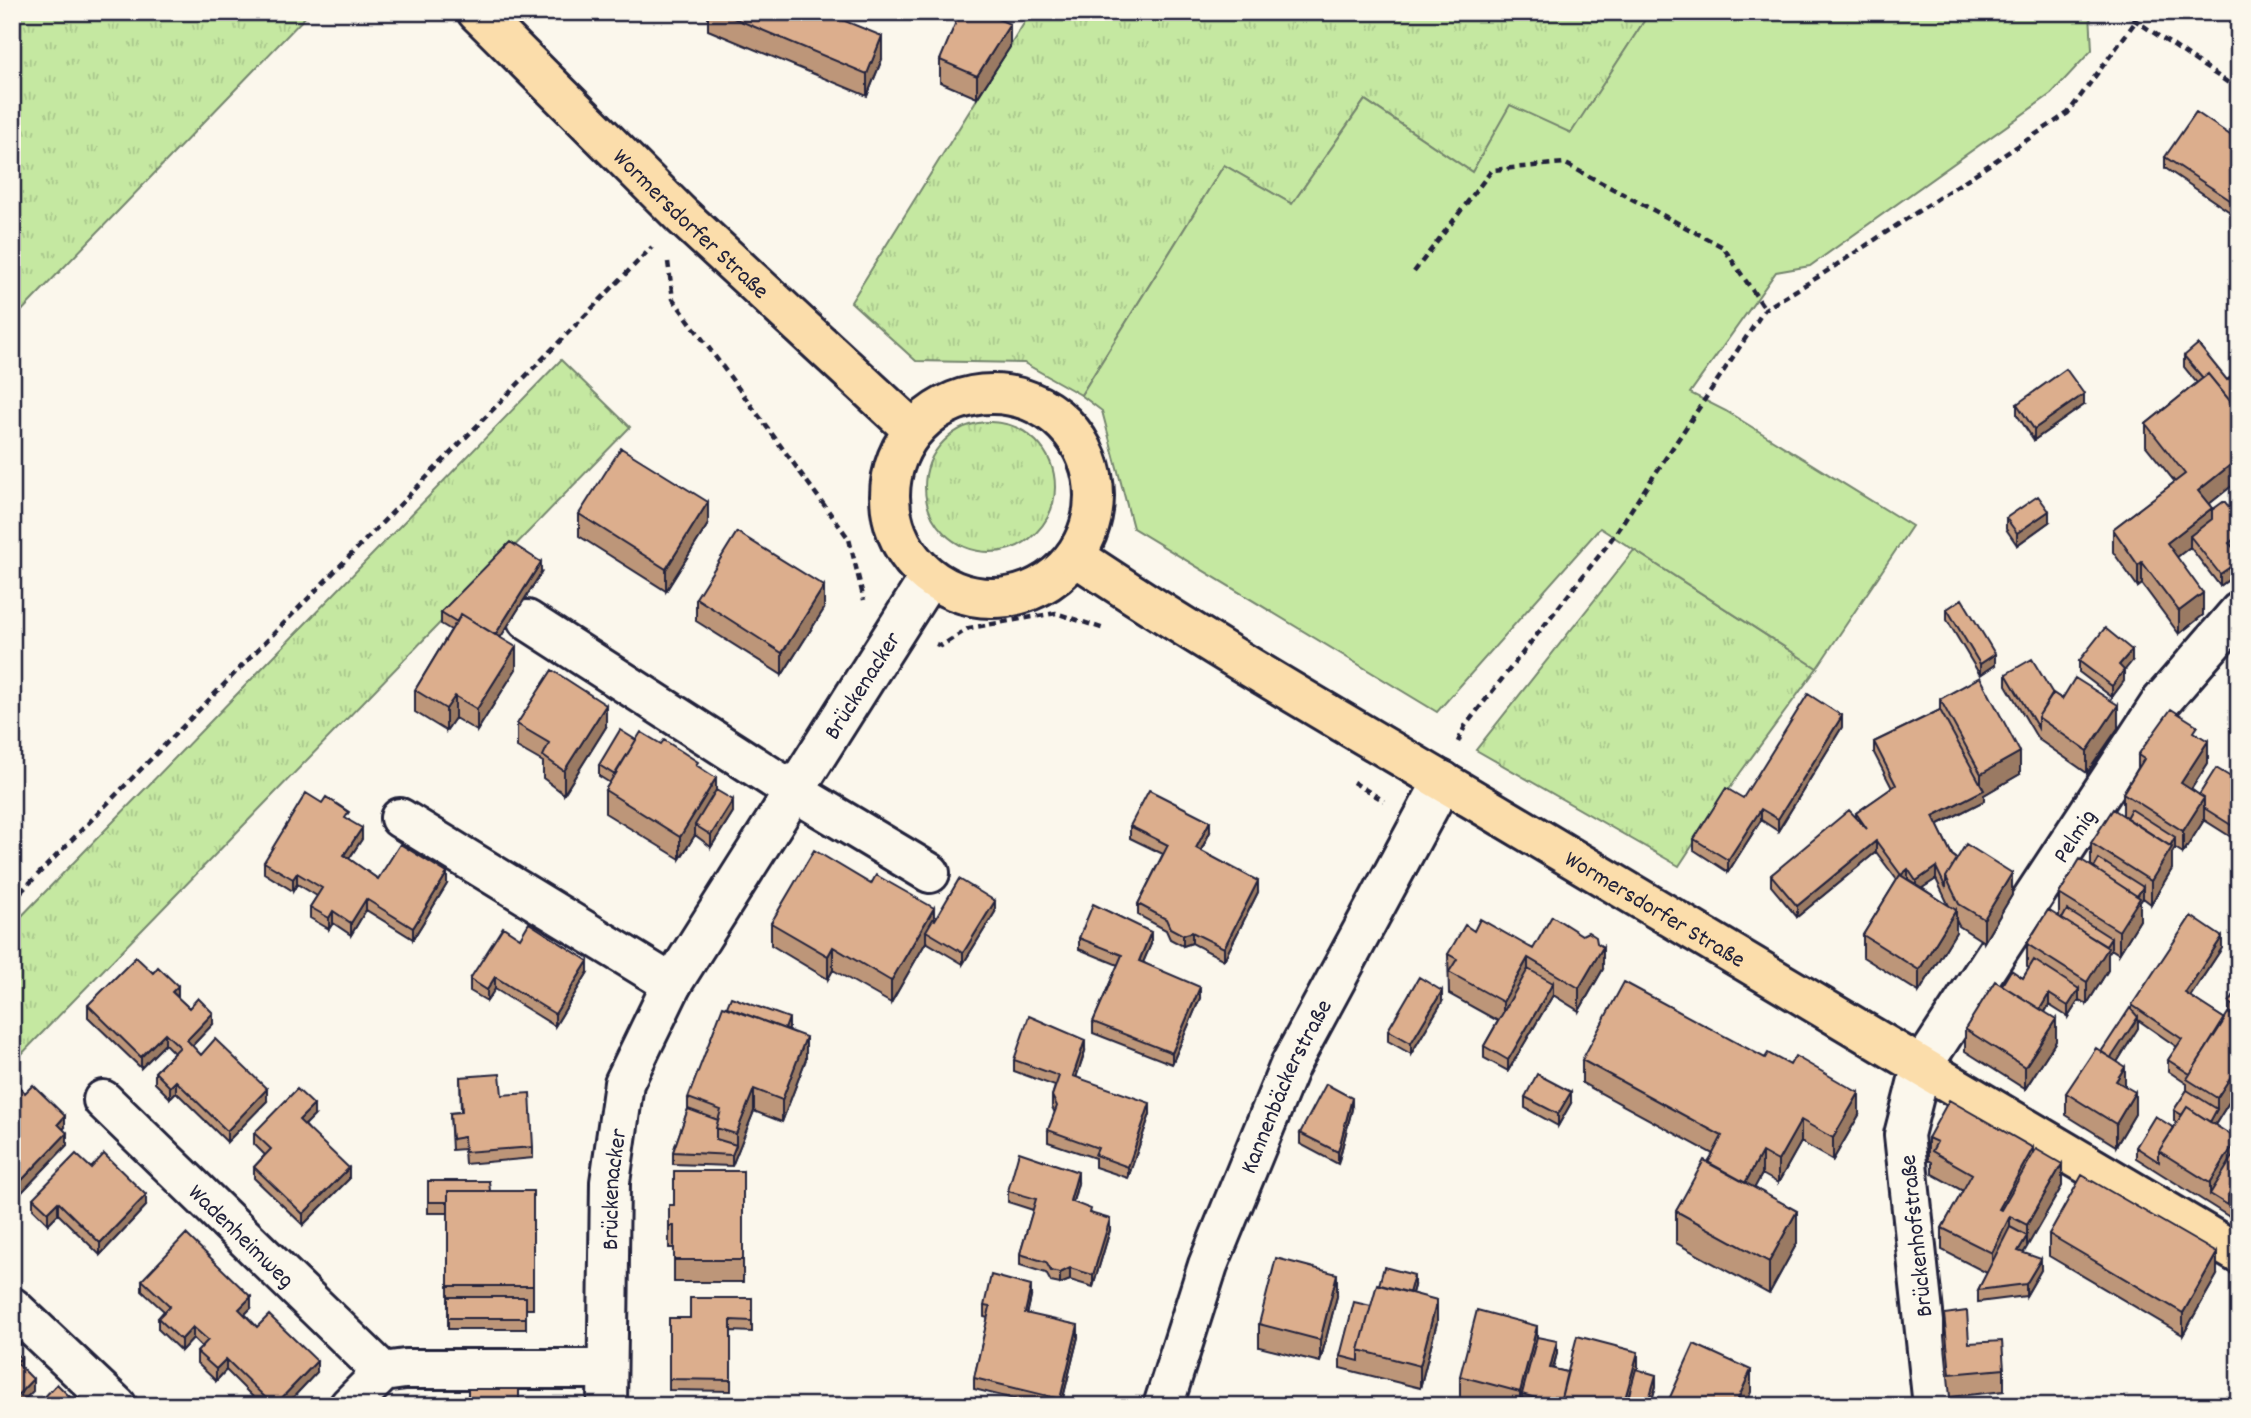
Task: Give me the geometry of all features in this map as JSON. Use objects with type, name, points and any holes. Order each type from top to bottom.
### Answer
[{"type":"main road","name":"Wormersdorfer Straße","points":[[477,12],[673,225],[913,429]]},
{"type":"main road","points":[[1009,395],[1054,414],[1073,433],[1089,464],[1094,506],[1091,524],[1075,556],[1052,579],[1017,596],[972,597],[929,578],[897,540],[889,505],[892,466],[913,429],[943,405],[968,396],[1009,395]]},
{"type":"main road","name":"Wormersdorfer Straße","points":[[1075,556],[1129,593],[1443,782],[2239,1254]]},
{"type":"street","name":"Brückenacker","points":[[607,1387],[610,1182],[624,1083],[672,984],[929,578]]},
{"type":"street","name":"Pelmig","points":[[1922,1068],[2161,702],[2239,612]]},
{"type":"street","points":[[527,620],[793,791],[930,873]]},
{"type":"street","name":"Kannenbäckerstraße","points":[[1163,1406],[1208,1265],[1290,1065],[1443,782]]},
{"type":"street","points":[[400,818],[672,984]]},
{"type":"street","name":"Brückenhofstraße","points":[[1922,1068],[1904,1135],[1933,1406]]},
{"type":"street","name":"Wadenheimweg","points":[[103,1100],[383,1371]]},
{"type":"street","points":[[12,1307],[117,1406]]},
{"type":"street","points":[[349,1406],[383,1371],[405,1369],[607,1387]]},
{"type":"path","points":[[2123,12],[2239,90]]},
{"type":"path","points":[[1443,782],[1465,726],[1609,543],[1765,309],[2068,113],[2136,21]]},
{"type":"path","points":[[1414,272],[1492,170],[1564,163],[1723,247],[1765,309]]},
{"type":"path","points":[[673,225],[673,299],[849,539],[867,613],[896,629],[941,646],[969,628],[1056,613],[1104,630]]},
{"type":"path","points":[[12,901],[673,225]]},
{"type":"path","points":[[1350,781],[1420,824]]},
{"type":"green space","points":[[12,12],[310,12],[12,321]]},
{"type":"green space","points":[[1031,12],[1650,12],[1571,134],[1472,172],[1365,100],[1292,204],[1224,165],[1081,395],[1024,363],[916,361],[851,302]]},
{"type":"green space","points":[[1650,12],[2090,12],[2092,50],[2051,94],[1810,266],[1776,272],[1690,393],[1726,411],[1912,526],[1817,668],[1600,528],[1437,712],[1133,528],[1102,411],[1081,395],[1224,165],[1292,204],[1365,100],[1472,172],[1510,105],[1571,133]]},
{"type":"green space","points":[[561,360],[630,427],[12,1064],[12,926]]},
{"type":"green space","points":[[990,422],[1015,427],[1036,441],[1050,462],[1055,487],[1050,512],[1036,533],[1015,547],[990,552],[965,547],[944,533],[930,512],[925,487],[930,462],[944,441],[965,427]]},
{"type":"green space","points":[[1634,550],[1817,668],[1740,773],[1679,866],[1476,750]]},
{"type":"building","points":[[719,12],[823,12],[882,36],[867,74]]},
{"type":"building","points":[[960,12],[981,12],[1010,24],[977,76],[940,60]]},
{"type":"building","points":[[2196,112],[2239,141],[2239,200],[2236,204],[2165,157]]},
{"type":"building","points":[[2198,344],[2227,380],[2239,371],[2239,412],[2208,374],[2203,378],[2184,356]]},
{"type":"building","points":[[2066,369],[2084,394],[2034,429],[2017,404]]},
{"type":"building","points":[[2208,374],[2239,412],[2239,458],[2198,491],[2212,508],[2167,543],[2203,593],[2179,611],[2142,562],[2138,565],[2113,529],[2185,474],[2146,424]]},
{"type":"building","points":[[621,448],[708,502],[666,569],[579,514]]},
{"type":"building","points":[[2038,496],[2049,511],[2017,533],[2006,518]]},
{"type":"building","points":[[2223,502],[2239,520],[2239,535],[2229,543],[2239,554],[2239,561],[2220,574],[2190,536],[2212,519],[2212,510]]},
{"type":"building","points":[[737,532],[824,586],[782,653],[696,598]]},
{"type":"building","points":[[510,542],[541,562],[495,635],[461,614],[457,622],[441,612]]},
{"type":"building","points":[[1962,599],[1995,654],[1980,664],[1947,609]]},
{"type":"building","points":[[461,614],[516,647],[477,709],[455,696],[446,709],[415,690]]},
{"type":"building","points":[[2105,628],[2132,650],[2119,665],[2124,670],[2112,686],[2079,661]]},
{"type":"building","points":[[2032,659],[2053,694],[2038,717],[2038,728],[2006,674]]},
{"type":"building","points":[[552,670],[606,705],[564,771],[543,756],[549,743],[517,724]]},
{"type":"building","points":[[1980,677],[2020,752],[1981,774],[1940,699]]},
{"type":"building","points":[[2075,678],[2118,705],[2087,751],[2038,717],[2053,693],[2062,699]]},
{"type":"building","points":[[1808,694],[1842,716],[1778,819],[1761,809],[1728,860],[1694,839],[1726,788],[1743,798]]},
{"type":"building","points":[[2171,709],[2198,726],[2194,732],[2208,741],[2181,783],[2204,798],[2183,831],[2123,793],[2144,759],[2138,755]]},
{"type":"building","points":[[1940,710],[1984,790],[1933,816],[1952,855],[1957,859],[1946,877],[1946,888],[1936,867],[1916,881],[1908,869],[1901,875],[1876,841],[1797,906],[1771,875],[1849,810],[1867,829],[1856,813],[1896,785],[1874,742]]},
{"type":"building","points":[[620,730],[636,740],[615,775],[599,765]]},
{"type":"building","points":[[641,732],[661,744],[664,740],[698,762],[696,765],[716,778],[680,837],[605,790]]},
{"type":"building","points":[[2216,768],[2239,782],[2239,830],[2204,808],[2204,798],[2199,795]]},
{"type":"building","points":[[716,790],[733,800],[711,835],[695,825]]},
{"type":"building","points":[[1149,790],[1210,821],[1196,848],[1258,881],[1224,948],[1192,932],[1183,935],[1170,928],[1166,919],[1138,904],[1168,845],[1130,826]]},
{"type":"building","points":[[306,793],[322,803],[326,797],[349,812],[345,818],[362,828],[344,855],[378,879],[400,844],[447,873],[413,928],[366,899],[351,923],[333,911],[329,918],[310,907],[322,888],[297,873],[293,879],[264,862]]},
{"type":"building","points":[[2113,809],[2172,847],[2151,881],[2091,843]]},
{"type":"building","points":[[2131,809],[2175,837],[2170,846],[2126,818]]},
{"type":"building","points":[[1966,844],[2012,873],[1984,919],[1959,904],[1946,877]]},
{"type":"building","points":[[814,850],[871,884],[876,875],[934,908],[891,981],[833,947],[828,956],[771,923]]},
{"type":"building","points":[[2080,859],[2140,898],[2119,931],[2059,894]]},
{"type":"building","points":[[2099,859],[2143,887],[2137,896],[2094,868]]},
{"type":"building","points":[[1900,875],[1956,910],[1919,970],[1863,935]]},
{"type":"building","points":[[959,879],[995,901],[963,953],[926,931]]},
{"type":"building","points":[[1093,904],[1151,932],[1139,961],[1200,987],[1172,1053],[1093,1022],[1122,955],[1079,938]]},
{"type":"building","points":[[2048,910],[2108,948],[2087,982],[2027,944]]},
{"type":"building","points":[[2067,910],[2111,938],[2106,946],[2062,919]]},
{"type":"building","points":[[1552,916],[1582,935],[1588,932],[1596,937],[1597,943],[1603,947],[1579,988],[1528,958],[1503,1002],[1449,972],[1457,959],[1448,954],[1465,925],[1474,931],[1480,919],[1533,949]]},
{"type":"building","points":[[2191,916],[2222,937],[2185,993],[2225,1019],[2190,1074],[2168,1060],[2182,1039],[2132,1005]]},
{"type":"building","points":[[529,923],[588,961],[555,1014],[495,977],[487,990],[470,979],[503,927],[520,938]]},
{"type":"building","points":[[136,957],[153,973],[158,967],[178,986],[172,992],[189,1008],[198,998],[213,1013],[187,1040],[201,1055],[215,1039],[267,1089],[227,1131],[176,1081],[170,1087],[155,1072],[180,1047],[165,1033],[141,1057],[88,1005]]},
{"type":"building","points":[[2034,960],[2079,989],[2068,1006],[2049,994],[2040,1009],[2002,985],[2011,970],[2023,978]]},
{"type":"building","points":[[1528,969],[1553,983],[1508,1060],[1484,1046]]},
{"type":"building","points":[[1419,977],[1442,991],[1411,1043],[1388,1030]]},
{"type":"building","points":[[1995,981],[2056,1019],[2025,1067],[1965,1029]]},
{"type":"building","points":[[1624,982],[1765,1058],[1768,1053],[1790,1065],[1795,1056],[1859,1093],[1833,1138],[1801,1120],[1778,1161],[1762,1152],[1745,1183],[1708,1163],[1722,1136],[1582,1060]]},
{"type":"building","points":[[2239,987],[2239,1009],[2229,1003]]},
{"type":"building","points":[[731,997],[789,1018],[785,1029],[727,1007]]},
{"type":"building","points":[[723,1006],[806,1037],[782,1100],[754,1089],[736,1134],[716,1128],[721,1110],[688,1098]]},
{"type":"building","points":[[2130,1008],[2138,1017],[2111,1058],[2101,1052]]},
{"type":"building","points":[[2228,1013],[2239,1019],[2239,1064],[2217,1098],[2187,1079]]},
{"type":"building","points":[[1029,1016],[1085,1040],[1073,1076],[1150,1103],[1128,1167],[1095,1155],[1098,1148],[1048,1130],[1057,1106],[1052,1096],[1059,1076],[1014,1060]]},
{"type":"building","points":[[2096,1048],[2125,1067],[2116,1081],[2135,1092],[2116,1124],[2066,1093]]},
{"type":"building","points":[[500,1074],[502,1095],[530,1093],[533,1147],[465,1152],[464,1137],[452,1139],[450,1113],[462,1112],[460,1077]]},
{"type":"building","points":[[1537,1074],[1571,1092],[1558,1114],[1525,1097]]},
{"type":"building","points":[[16,1083],[25,1093],[33,1085],[65,1116],[58,1124],[67,1133],[21,1181],[12,1173],[12,1087]]},
{"type":"building","points":[[1326,1084],[1352,1098],[1338,1152],[1300,1133]]},
{"type":"building","points":[[297,1089],[314,1105],[299,1120],[349,1168],[303,1214],[254,1167],[271,1149],[254,1133]]},
{"type":"building","points":[[2187,1090],[2217,1109],[2210,1122],[2187,1107],[2182,1115],[2174,1110]]},
{"type":"building","points":[[1949,1100],[2033,1148],[1999,1209],[2001,1210],[2036,1149],[2062,1164],[2027,1225],[2010,1216],[1992,1253],[1942,1228],[1972,1174],[1932,1151],[1937,1142],[1928,1138]]},
{"type":"building","points":[[2187,1107],[2237,1139],[2210,1183],[2159,1151]]},
{"type":"building","points":[[688,1109],[718,1120],[716,1139],[736,1145],[732,1155],[673,1152]]},
{"type":"building","points":[[2155,1116],[2174,1128],[2159,1151],[2159,1162],[2136,1147]]},
{"type":"building","points":[[2237,1150],[2239,1179],[2228,1195],[2228,1205],[2210,1194]]},
{"type":"building","points":[[1019,1152],[1078,1172],[1070,1201],[1091,1209],[1090,1213],[1110,1219],[1093,1275],[1070,1268],[1060,1273],[1051,1271],[1046,1262],[1020,1254],[1036,1199],[1008,1191]]},
{"type":"building","points":[[76,1154],[91,1168],[104,1154],[146,1195],[100,1243],[58,1202],[48,1212],[33,1198]]},
{"type":"building","points":[[1704,1160],[1797,1211],[1769,1262],[1676,1211]]},
{"type":"building","points":[[674,1171],[743,1171],[743,1260],[674,1260],[674,1226],[669,1226],[669,1205],[674,1205]]},
{"type":"building","points":[[2082,1175],[2217,1253],[2183,1313],[2049,1234]]},
{"type":"building","points":[[2239,1179],[2239,1201],[2228,1195]]},
{"type":"building","points":[[428,1181],[489,1181],[490,1191],[448,1191],[448,1202],[428,1202]]},
{"type":"building","points":[[448,1191],[533,1191],[533,1286],[448,1286]]},
{"type":"building","points":[[2010,1227],[2027,1236],[2018,1251],[2041,1259],[2026,1284],[1978,1290]]},
{"type":"building","points":[[186,1234],[251,1297],[239,1309],[257,1327],[269,1315],[317,1361],[274,1406],[226,1359],[216,1369],[197,1352],[208,1340],[193,1327],[181,1340],[158,1318],[170,1306],[142,1280]]},
{"type":"building","points":[[1276,1258],[1337,1274],[1320,1340],[1259,1324]]},
{"type":"building","points":[[1384,1267],[1414,1275],[1409,1293],[1379,1285]]},
{"type":"building","points":[[991,1275],[1031,1286],[1025,1313],[1078,1325],[1060,1399],[974,1378],[990,1307],[984,1306]]},
{"type":"building","points":[[1377,1284],[1437,1300],[1420,1366],[1359,1350]]},
{"type":"building","points":[[448,1297],[526,1297],[526,1318],[448,1318]]},
{"type":"building","points":[[690,1298],[752,1298],[752,1321],[731,1320],[731,1380],[669,1379],[669,1318],[690,1318]]},
{"type":"building","points":[[1354,1302],[1371,1306],[1359,1350],[1359,1361],[1340,1356]]},
{"type":"building","points":[[1477,1310],[1537,1326],[1520,1392],[1460,1376]]},
{"type":"building","points":[[1967,1311],[1969,1343],[2002,1341],[2004,1369],[1950,1374],[1944,1314]]},
{"type":"building","points":[[1577,1336],[1638,1352],[1623,1406],[1575,1406],[1560,1402]]},
{"type":"building","points":[[1537,1337],[1557,1341],[1550,1368],[1567,1372],[1560,1406],[1541,1406],[1542,1400],[1522,1394]]},
{"type":"building","points":[[1694,1344],[1751,1370],[1735,1406],[1666,1406]]},
{"type":"building","points":[[12,1350],[21,1358],[16,1362],[33,1379],[12,1401]]},
{"type":"building","points":[[1636,1369],[1656,1375],[1647,1406],[1626,1406]]},
{"type":"building","points":[[57,1384],[79,1406],[36,1406]]},
{"type":"building","points":[[468,1389],[519,1389],[519,1406],[468,1406]]},
{"type":"building","points":[[952,1397],[996,1406],[951,1406]]},
{"type":"building","points":[[679,1400],[740,1400],[740,1406],[679,1406]]}]
